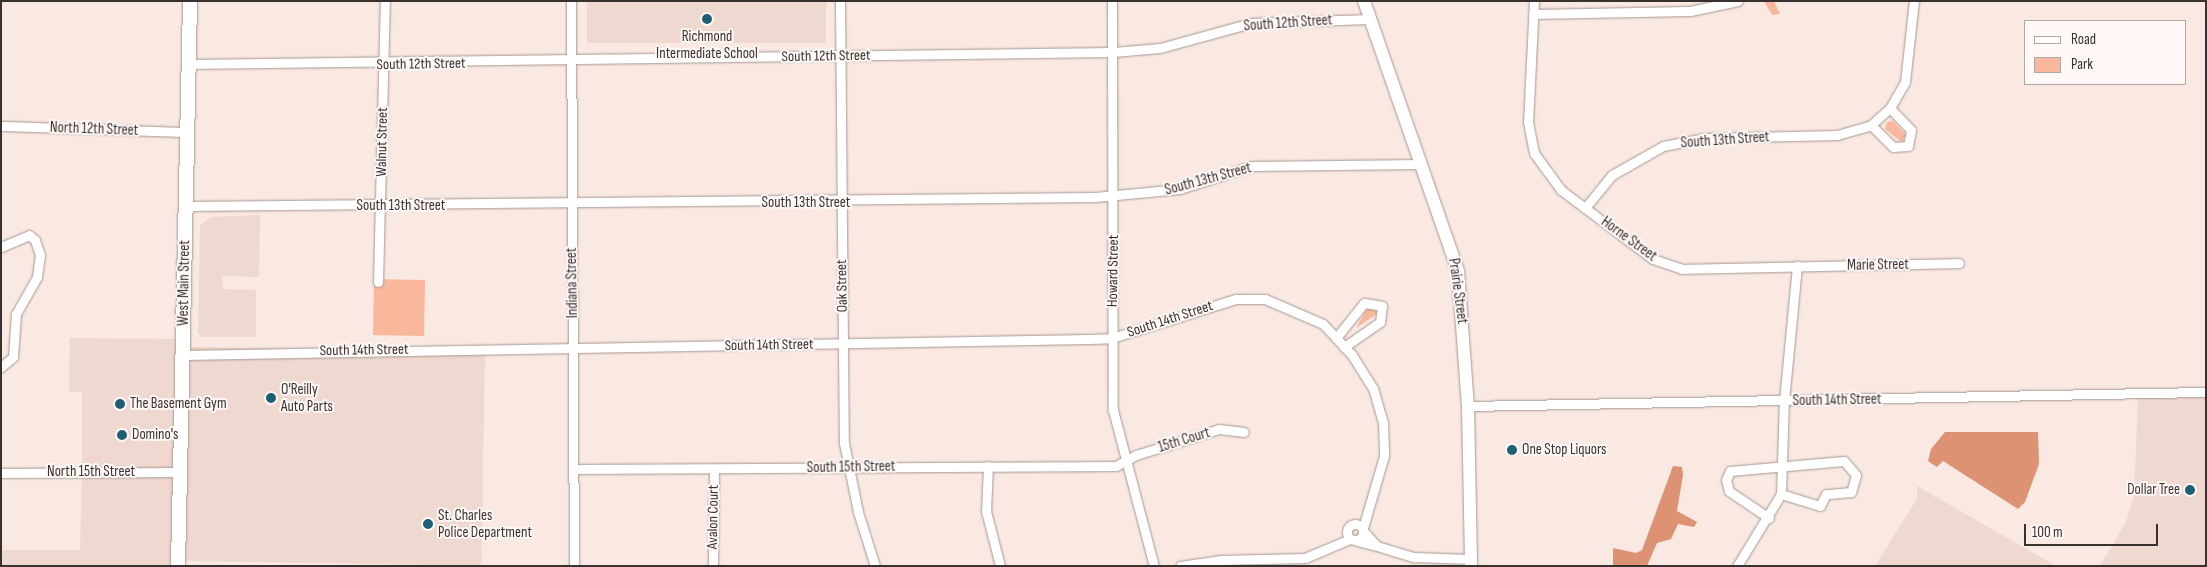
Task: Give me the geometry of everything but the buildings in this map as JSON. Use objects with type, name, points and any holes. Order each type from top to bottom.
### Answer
[{"type":"main road","name":"West Main Street","points":[[178,566],[190,1]]},
{"type":"street","name":"Walnut Street","points":[[378,282],[385,1]]},
{"type":"street","name":"Indiana Street","points":[[571,1],[574,566]]},
{"type":"street","name":"Oak Street","points":[[840,1],[842,345],[848,467],[876,566]]},
{"type":"street","name":"Howard Street","points":[[1112,1],[1115,195],[1112,338],[1113,410],[1154,566]]},
{"type":"street","name":"Prairie Street","points":[[1364,1],[1458,271],[1468,406],[1471,562]]},
{"type":"street","name":"Horne Street","points":[[1534,1],[1529,136],[1549,178],[1586,208],[1670,266],[1797,266]]},
{"type":"street","points":[[1533,14],[1690,11],[1738,1]]},
{"type":"street","name":"South 13th Street","points":[[1586,208],[1628,164],[1672,144],[1705,138],[1837,136],[1871,124],[1883,116],[1890,108],[1905,82],[1914,1]]},
{"type":"street","name":"South 12th Street","points":[[188,64],[384,65],[840,55],[1113,52],[1160,48],[1251,23],[1370,19]]},
{"type":"street","points":[[1871,124],[1893,148],[1908,146],[1911,130],[1890,108]]},
{"type":"street","name":"North 12th Street","points":[[1,126],[186,132]]},
{"type":"street","name":"South 13th Street","points":[[185,206],[841,203],[1115,195],[1180,190],[1251,166],[1422,164]]},
{"type":"street","points":[[1,247],[29,235],[35,240],[40,255],[37,277],[16,314],[13,357],[1,367]]},
{"type":"street","name":"Marie Street","points":[[1797,266],[1959,263]]},
{"type":"street","points":[[1737,566],[1769,518],[1781,494],[1785,469],[1784,401],[1797,266]]},
{"type":"street","name":"South 14th Street","points":[[183,355],[573,347],[842,345],[1112,338],[1220,303],[1252,298],[1305,312],[1336,338],[1373,388],[1383,423],[1384,456],[1363,530]]},
{"type":"street","points":[[1336,338],[1364,303],[1382,306],[1380,322],[1344,347]]},
{"type":"street","name":"South 14th Street","points":[[1468,406],[2206,392]]},
{"type":"street","name":"15th Court","points":[[1126,460],[1219,429],[1244,432]]},
{"type":"street","name":"South 15th Street","points":[[574,469],[1116,466],[1126,460]]},
{"type":"street","points":[[1769,518],[1729,491],[1726,480],[1730,471],[1785,469],[1844,461],[1856,475],[1855,487],[1851,492],[1826,494],[1820,506],[1781,494]]},
{"type":"street","points":[[988,466],[986,511],[1000,566]]},
{"type":"street","name":"Avalon Court","points":[[713,566],[714,469]]},
{"type":"street","name":"North 15th Street","points":[[1,473],[181,472]]},
{"type":"street","name":"South 14th Street","points":[[1327,549],[1369,507]]},
{"type":"street","points":[[1350,527],[1363,530],[1377,546]]},
{"type":"street","points":[[1350,527],[1354,540]]},
{"type":"street","points":[[1180,566],[1220,560],[1293,560],[1354,540],[1363,530]]},
{"type":"street","points":[[1354,540],[1414,557],[1471,562]]},
{"type":"shaded area","name":"Richmond Intermediate School","points":[[587,1],[826,1],[826,43],[587,43]]},
{"type":"shaded area","points":[[260,215],[259,277],[222,276],[223,289],[256,290],[256,337],[202,337],[198,333],[200,225],[211,217]]},
{"type":"shaded area","points":[[70,338],[180,339],[179,470],[82,470],[82,392],[69,392]]},
{"type":"shaded area","points":[[187,347],[485,352],[481,566],[183,561]]},
{"type":"shaded area","points":[[2206,396],[2206,566],[2100,566],[2126,522],[2134,495],[2138,397]]},
{"type":"shaded area","points":[[1945,432],[2038,432],[2039,464],[2025,502],[2018,509],[1943,461],[1937,467],[1928,461],[1931,449]]},
{"type":"shaded area","points":[[1673,466],[1682,467],[1683,475],[1677,511],[1697,522],[1694,527],[1678,524],[1671,539],[1657,543],[1647,566],[1613,566],[1613,548],[1636,553],[1642,550]]},
{"type":"shaded area","points":[[82,474],[179,475],[176,566],[1,566],[1,550],[80,550]]},
{"type":"shaded area","points":[[1917,486],[2056,566],[1875,566],[1917,499]]},
{"type":"green space","points":[[1764,1],[1774,1],[1780,14],[1772,15]]},
{"type":"green space","points":[[1893,121],[1906,135],[1902,142],[1885,129],[1887,122]]},
{"type":"green space","points":[[374,279],[425,280],[424,336],[373,335]]},
{"type":"green space","points":[[1368,307],[1376,308],[1377,314],[1356,328]]},
{"type":"place","name":"Richmond Intermediate School","points":[[707,19]]},
{"type":"place","name":"O'Reilly Auto Parts","points":[[271,398]]},
{"type":"place","name":"The Basement Gym","points":[[120,404]]},
{"type":"place","name":"Domino's","points":[[122,435]]},
{"type":"place","name":"One Stop Liquors","points":[[1512,450]]},
{"type":"place","name":"Dollar Tree","points":[[2190,490]]},
{"type":"place","name":"St. Charles Police Department","points":[[428,524]]}]
